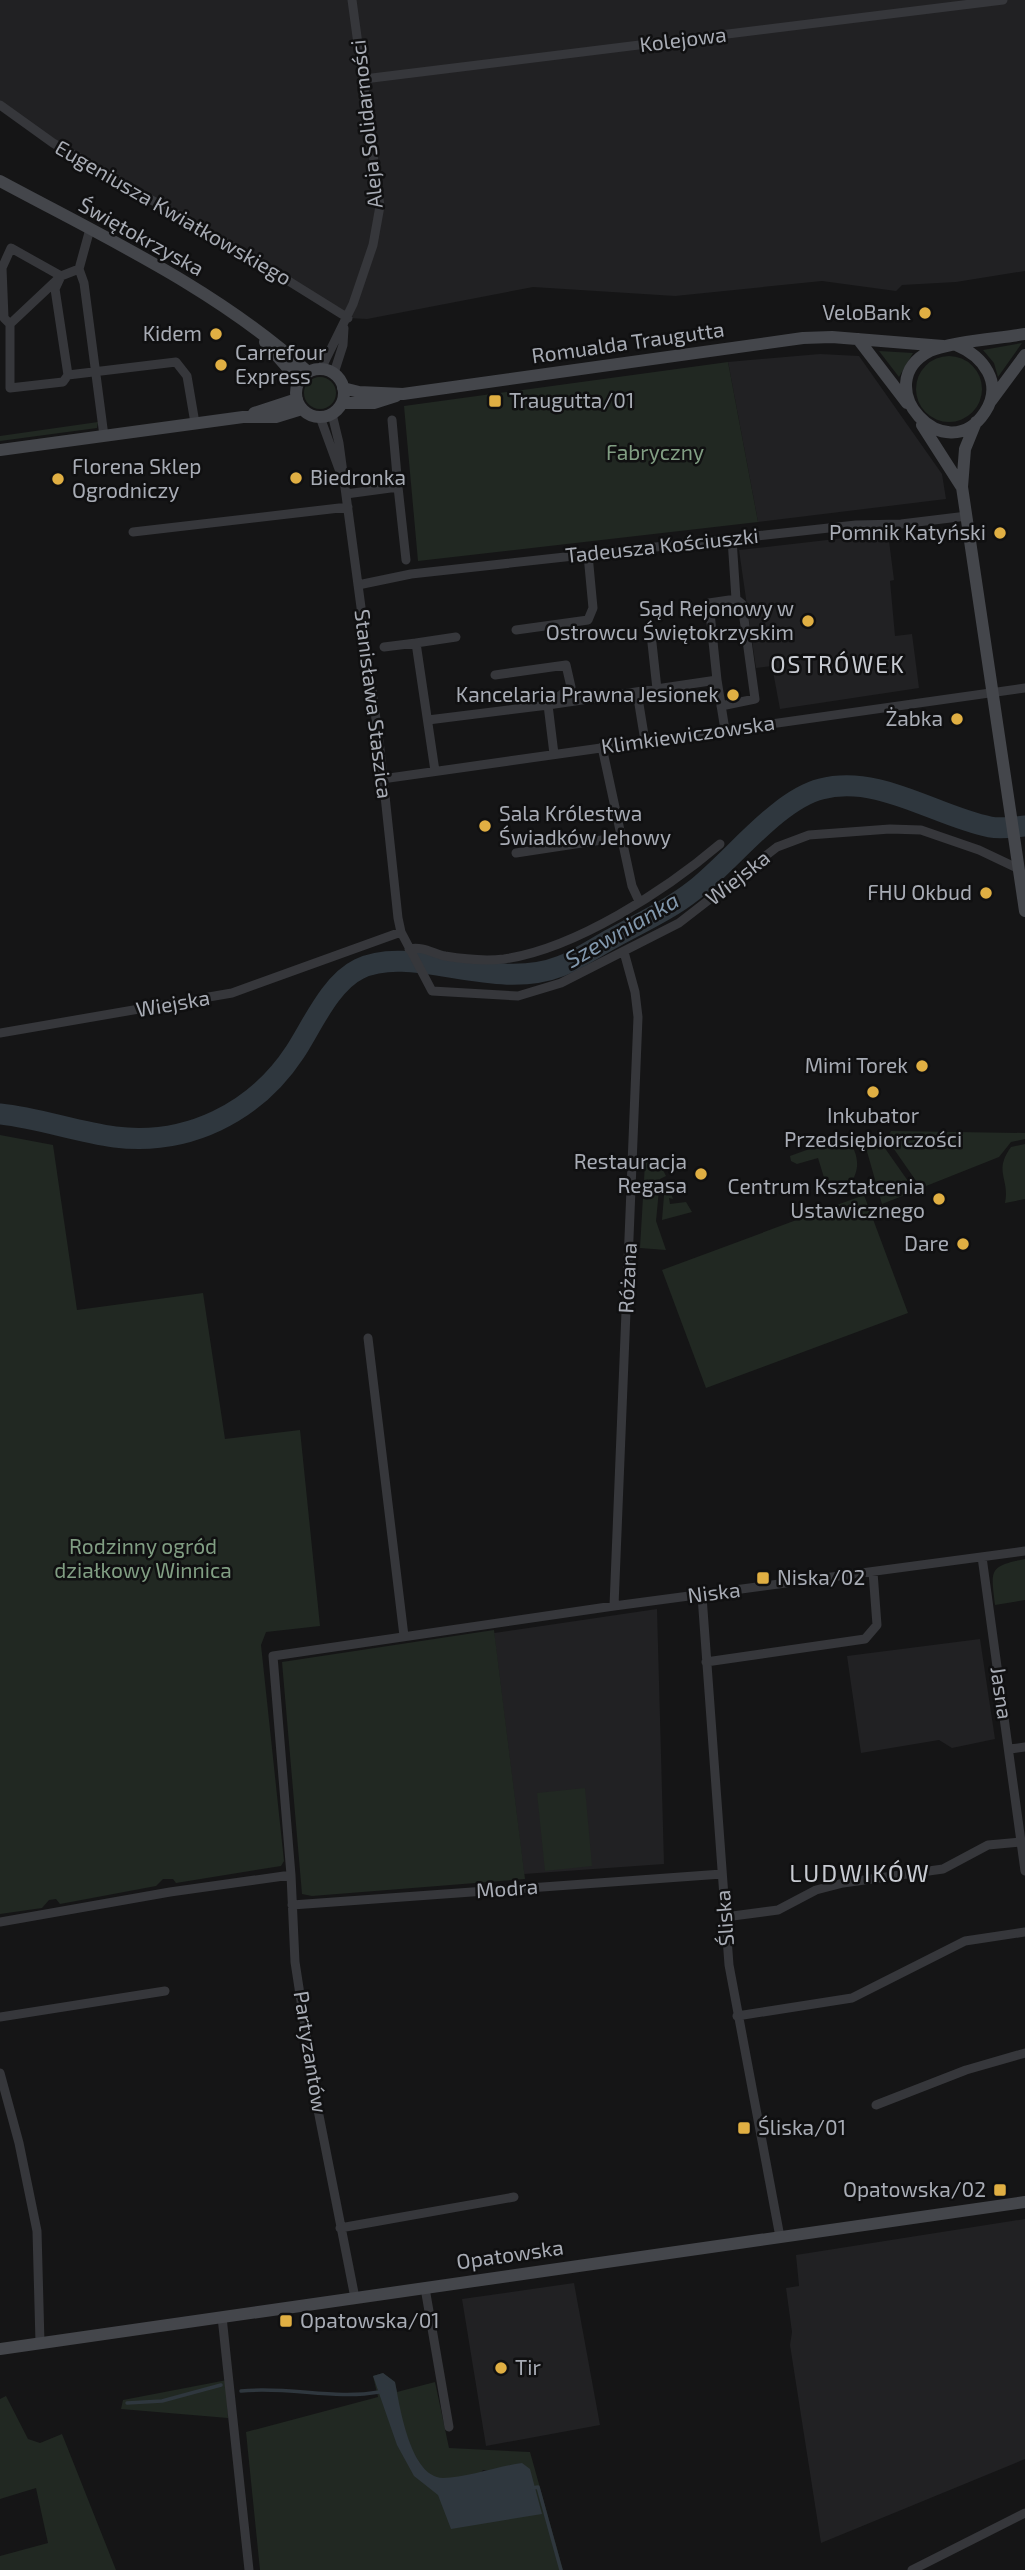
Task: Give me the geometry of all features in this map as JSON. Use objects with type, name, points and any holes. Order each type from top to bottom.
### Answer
[{"type":"street","name":"Aleja Solidarności","points":[[327,371],[343,345],[346,322],[373,245],[380,206],[352,0]]},
{"type":"street","name":"Kolejowa","points":[[364,79],[1003,0]]},
{"type":"street","name":"Eugeniusza Kwiatkowskiego","points":[[0,105],[53,143],[250,257],[346,322]]},
{"type":"street","name":"Świętokrzyska","points":[[0,181],[222,305],[258,333],[303,377]]},
{"type":"street","points":[[90,229],[79,269],[84,283],[104,436]]},
{"type":"street","points":[[11,248],[61,276],[55,289],[68,375],[63,382],[10,388],[10,324],[4,318],[2,268],[11,248]]},
{"type":"street","points":[[10,324],[61,276],[79,269]]},
{"type":"street","points":[[976,422],[962,429],[943,431],[926,424],[914,413],[907,392],[909,373],[920,358],[949,346],[1025,334]]},
{"type":"street","name":"Romualda Traugutta","points":[[342,403],[374,403],[403,394],[803,338],[949,346]]},
{"type":"street","points":[[858,340],[914,413],[962,487]]},
{"type":"street","points":[[949,346],[978,357],[986,367],[992,386],[989,404]]},
{"type":"street","points":[[1025,355],[976,422],[965,449],[962,487],[1025,911]]},
{"type":"street","points":[[68,375],[176,362],[187,376],[195,424]]},
{"type":"street","points":[[0,450],[243,417],[300,404],[326,416],[342,403],[344,388],[327,371],[303,377],[300,404]]},
{"type":"street","name":"Romualda Traugutta","points":[[344,388],[359,392],[403,394]]},
{"type":"street","name":"Stanisława Staszica","points":[[326,416],[346,494],[401,932]]},
{"type":"street","points":[[392,420],[406,560]]},
{"type":"street","points":[[346,494],[398,487]]},
{"type":"street","points":[[133,532],[348,508]]},
{"type":"street","name":"Tadeusza Kościuszki","points":[[358,585],[411,574],[967,516]]},
{"type":"street","points":[[721,706],[755,699],[741,604],[737,598],[732,539]]},
{"type":"street","points":[[516,630],[588,621],[593,608],[588,555]]},
{"type":"street","points":[[725,730],[709,603],[737,598]]},
{"type":"street","points":[[651,634],[657,689]]},
{"type":"street","points":[[384,647],[456,637]]},
{"type":"street","points":[[416,643],[435,771]]},
{"type":"street","points":[[495,675],[566,665],[571,687],[548,705]]},
{"type":"street","points":[[428,720],[717,680]]},
{"type":"street","name":"Klimkiewiczowska","points":[[382,779],[1025,688]]},
{"type":"street","points":[[637,692],[645,741]]},
{"type":"street","points":[[548,705],[554,754]]},
{"type":"street","points":[[602,747],[632,886],[639,901]]},
{"type":"street","name":"Wiejska","points":[[0,1033],[232,993],[401,932],[428,986],[438,994],[518,996],[561,983],[679,923],[777,847],[809,835],[890,829],[920,830],[979,849],[1019,869]]},
{"type":"street","points":[[516,853],[621,837]]},
{"type":"street","name":"Wiejska","points":[[409,949],[419,947],[444,956],[505,958],[551,948],[639,901],[692,867],[720,844]]},
{"type":"street","name":"Różana","points":[[614,1605],[638,1017],[635,992],[624,952]]},
{"type":"street","points":[[368,1338],[404,1636]]},
{"type":"street","name":"Niska","points":[[273,1656],[614,1605],[1025,1550]]},
{"type":"street","name":"Jasna","points":[[982,1556],[1025,1871]]},
{"type":"street","points":[[706,1662],[865,1639],[877,1625],[873,1572]]},
{"type":"street","name":"Śliska","points":[[702,1595],[725,1917],[737,2016],[780,2237]]},
{"type":"street","name":"Partyzantów","points":[[273,1656],[291,1875],[295,1962],[355,2298]]},
{"type":"street","points":[[1010,1749],[1025,1747]]},
{"type":"street","points":[[725,1917],[778,1910],[816,1890],[844,1883],[943,1869],[988,1845],[1021,1842]]},
{"type":"street","name":"Modra","points":[[292,1905],[722,1874]]},
{"type":"street","points":[[0,1922],[170,1892],[291,1875]]},
{"type":"street","points":[[737,2016],[852,1998],[958,1943],[1025,1932]]},
{"type":"street","points":[[0,2017],[165,1991]]},
{"type":"street","points":[[876,2105],[966,2070],[1025,2053]]},
{"type":"street","points":[[0,2073],[37,2231],[40,2343]]},
{"type":"street","points":[[341,2228],[514,2197]]},
{"type":"street","name":"Opatowska","points":[[0,2349],[1025,2202]]},
{"type":"street","points":[[425,2288],[449,2427]]},
{"type":"street","points":[[222,2317],[249,2570]]},
{"type":"street","points":[[912,2570],[1025,2513]]},
{"type":"shaded area","points":[[0,0],[1025,0],[1025,271],[956,282],[902,285],[896,291],[822,281],[675,296],[533,287],[367,319],[348,318],[53,143],[0,105]]},
{"type":"shaded area","points":[[820,354],[859,356],[942,474],[946,499],[758,522],[728,362]]},
{"type":"shaded area","name":"Sąd Rejonowy w Ostrowcu Świętokrzyskim","points":[[888,533],[894,580],[890,581],[895,636],[912,634],[919,688],[780,709],[772,666],[756,668],[739,550]]},
{"type":"shaded area","points":[[657,1609],[664,1864],[524,1874],[494,1633]]},
{"type":"shaded area","points":[[980,1639],[995,1739],[952,1748],[939,1740],[861,1753],[847,1656]]},
{"type":"shaded area","points":[[1025,2219],[1025,2459],[821,2543],[790,2345],[792,2332],[786,2288],[799,2286],[796,2255]]},
{"type":"shaded area","points":[[574,2283],[600,2425],[486,2446],[462,2299]]},
{"type":"shaded area","points":[[383,2373],[395,2382],[408,2439],[422,2466],[432,2475],[452,2477],[522,2463],[530,2469],[542,2514],[451,2529],[438,2495],[414,2476],[397,2445],[373,2376]]},
{"type":"green space","points":[[1022,343],[998,377],[994,363],[983,350]]},
{"type":"green space","points":[[879,351],[913,353],[899,377]]},
{"type":"green space","points":[[949,356],[962,358],[972,366],[980,376],[980,402],[972,412],[962,420],[949,422],[936,420],[926,412],[918,402],[916,389],[918,376],[926,366],[936,358]]},
{"type":"green space","name":"Fabryczny","points":[[728,362],[758,522],[418,561],[404,406]]},
{"type":"green space","points":[[320,377],[331,382],[336,393],[331,404],[320,409],[309,404],[304,393],[309,382]]},
{"type":"green space","points":[[98,422],[97,428],[0,441],[0,436]]},
{"type":"green space","points":[[891,1131],[1025,1133],[1025,1139],[1011,1142],[999,1157],[921,1188],[887,1139]]},
{"type":"green space","name":"Rodzinny ogród działkowy Winnica","points":[[0,1135],[53,1145],[77,1310],[203,1293],[225,1439],[300,1430],[320,1626],[266,1632],[261,1645],[284,1861],[281,1866],[176,1883],[173,1879],[163,1879],[156,1886],[60,1904],[56,1899],[49,1900],[42,1908],[0,1914]]},
{"type":"green space","points":[[869,1135],[882,1144],[915,1191],[882,1204],[864,1141]]},
{"type":"green space","points":[[812,1137],[846,1138],[856,1155],[853,1180],[830,1197],[818,1158],[797,1164],[791,1161],[790,1156],[812,1148]]},
{"type":"green space","points":[[1025,1144],[1025,1199],[1005,1203],[1003,1163],[1011,1147]]},
{"type":"green space","points":[[651,1161],[660,1164],[666,1176],[660,1179],[656,1221],[666,1250],[640,1248],[645,1163]]},
{"type":"green space","points":[[665,1183],[668,1184],[673,1199],[669,1198],[670,1204],[686,1202],[692,1212],[662,1220]]},
{"type":"green space","points":[[864,1195],[908,1313],[706,1388],[662,1270]]},
{"type":"green space","points":[[1025,1559],[1025,1600],[995,1605],[993,1577],[998,1567]]},
{"type":"green space","points":[[494,1630],[525,1879],[312,1896],[302,1894],[282,1662]]},
{"type":"green space","points":[[585,1788],[592,1866],[545,1871],[537,1793]]},
{"type":"green space","points":[[383,2373],[395,2382],[397,2392],[435,2382],[449,2448],[530,2452],[563,2570],[260,2570],[246,2432],[378,2397],[373,2376]],"holes":[[[512,2465],[456,2503],[483,2470],[492,2471]]]},
{"type":"green space","points":[[227,2380],[228,2418],[121,2409],[123,2400]]},
{"type":"green space","points":[[6,2396],[28,2439],[40,2443],[62,2434],[116,2570],[0,2570],[0,2556],[48,2543],[36,2488],[0,2499],[0,2399]]},
{"type":"waterway","name":"Szewnianka","points":[[0,1114],[100,1135],[142,1138],[168,1136],[217,1121],[239,1108],[279,1074],[330,995],[339,984],[359,969],[380,963],[403,961],[508,974],[535,973],[561,966],[684,898],[771,819],[804,795],[821,789],[864,787],[907,798],[969,822],[1003,828],[1025,826]]},
{"type":"waterway","points":[[127,2403],[162,2401],[221,2385]]},
{"type":"waterway","points":[[241,2391],[276,2390],[345,2395],[379,2392]]},
{"type":"waterway","points":[[532,2488],[538,2487],[561,2570]]},
{"type":"place","name":"VeloBank","points":[[925,313]]},
{"type":"place","name":"Kidem","points":[[216,334]]},
{"type":"place","name":"Carrefour Express","points":[[221,365]]},
{"type":"place","name":"Traugutta/01","points":[[495,401]]},
{"type":"place","name":"Biedronka","points":[[296,478]]},
{"type":"place","name":"Florena Sklep Ogrodniczy","points":[[58,479]]},
{"type":"place","name":"Pomnik Katyński","points":[[1000,533]]},
{"type":"place","name":"Sąd Rejonowy w Ostrowcu Świętokrzyskim","points":[[808,621]]},
{"type":"place","name":"Kancelaria Prawna Jesionek","points":[[733,695]]},
{"type":"place","name":"Żabka","points":[[957,719]]},
{"type":"place","name":"Sala Królestwa Świadków Jehowy","points":[[485,826]]},
{"type":"place","name":"FHU Okbud","points":[[986,893]]},
{"type":"place","name":"Mimi Torek","points":[[922,1066]]},
{"type":"place","name":"Inkubator Przedsiębiorczości","points":[[873,1092]]},
{"type":"place","name":"Restauracja Regasa","points":[[701,1174]]},
{"type":"place","name":"Centrum Kształcenia Ustawicznego","points":[[939,1199]]},
{"type":"place","name":"Dare","points":[[963,1244]]},
{"type":"place","name":"Niska/02","points":[[763,1578]]},
{"type":"place","name":"Śliska/01","points":[[744,2128]]},
{"type":"place","name":"Opatowska/02","points":[[1000,2190]]},
{"type":"place","name":"Opatowska/01","points":[[286,2321]]},
{"type":"place","name":"Tir","points":[[501,2368]]},
{"type":"district","name":"OSTRÓWEK","points":[[838,665]]},
{"type":"district","name":"LUDWIKÓW","points":[[860,1874]]}]
